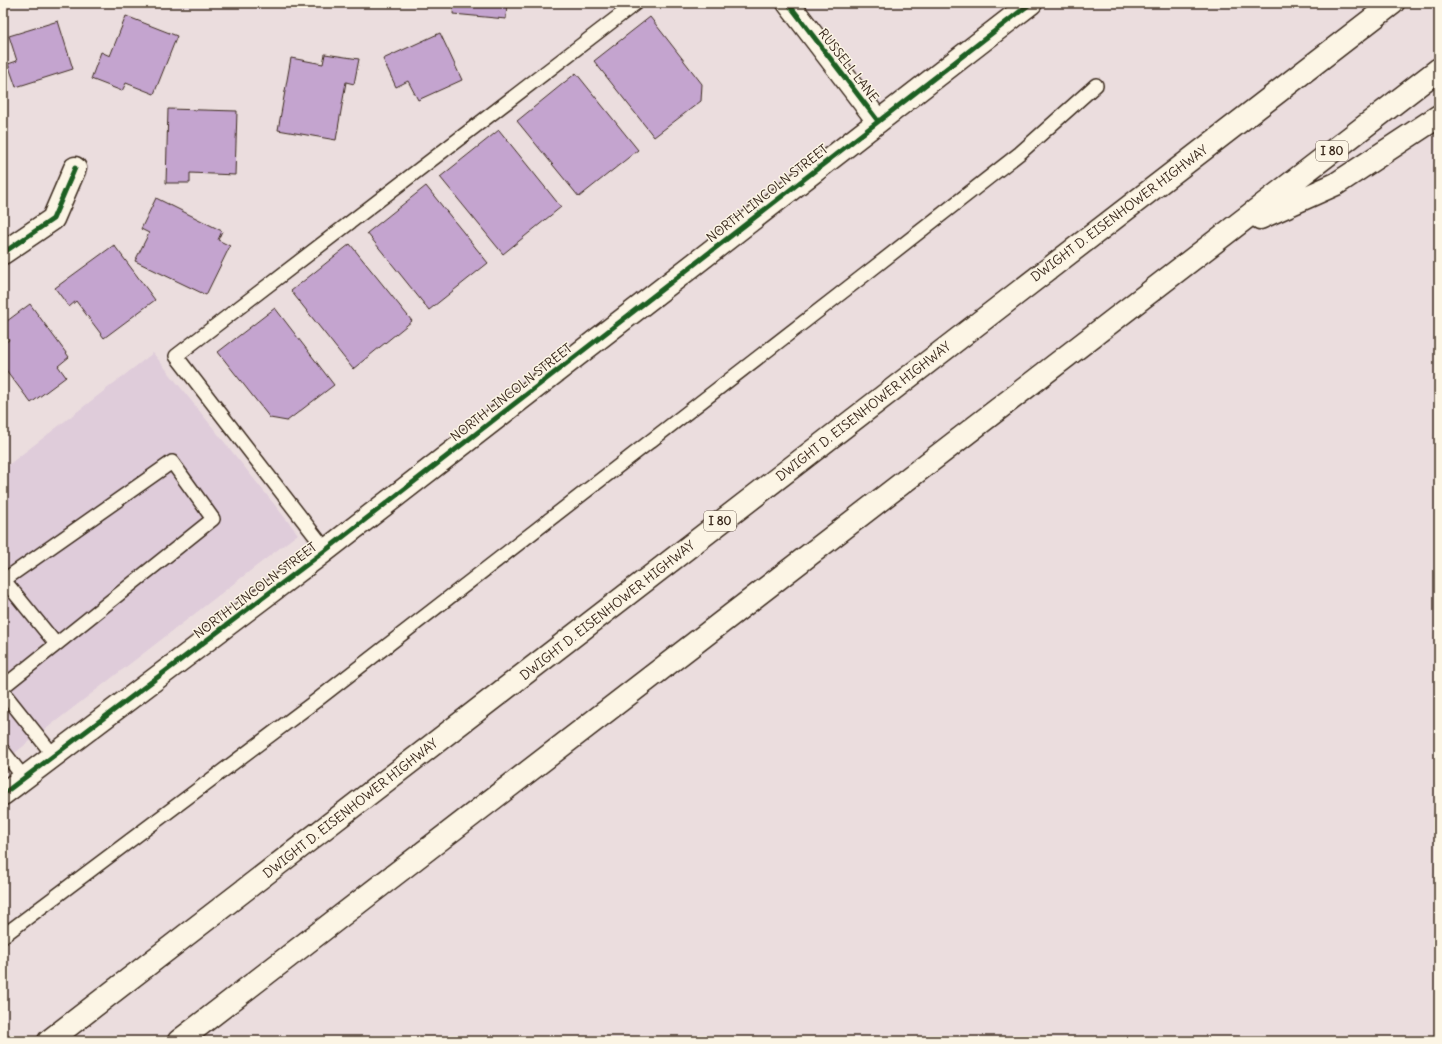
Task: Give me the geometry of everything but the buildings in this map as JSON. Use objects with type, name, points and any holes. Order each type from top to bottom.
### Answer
[{"type":"main road","name":"RUSSELL LANE","points":[[788,3],[878,121]]},
{"type":"main road","name":"NORTH LINCOLN STREET","points":[[3,794],[326,550],[1031,3]]},
{"type":"main road","name":"DWIGHT D. EISENHOWER HIGHWAY","points":[[49,1041],[1393,3]]},
{"type":"main road","name":"I 80","points":[[179,1041],[1439,68]]},
{"type":"main road","points":[[1226,233],[1336,184],[1439,116]]},
{"type":"main road","points":[[3,254],[53,219],[75,168]]},
{"type":"lane","points":[[326,550],[176,356],[636,3]]},
{"type":"lane","points":[[3,936],[317,700],[873,268],[1020,153],[1096,85]]},
{"type":"lane","points":[[3,687],[212,519],[172,462],[4,579],[56,644]]},
{"type":"lane","points":[[3,692],[54,756]]},
{"type":"lane","points":[[3,751],[24,778]]},
{"type":"shaded area","points":[[153,353],[298,534],[3,762],[3,469]]},
{"type":"cycle path","points":[[788,3],[878,121]]},
{"type":"cycle path","points":[[3,794],[326,550],[1031,3]]},
{"type":"cycle path","points":[[3,253],[53,219],[75,168]]}]
